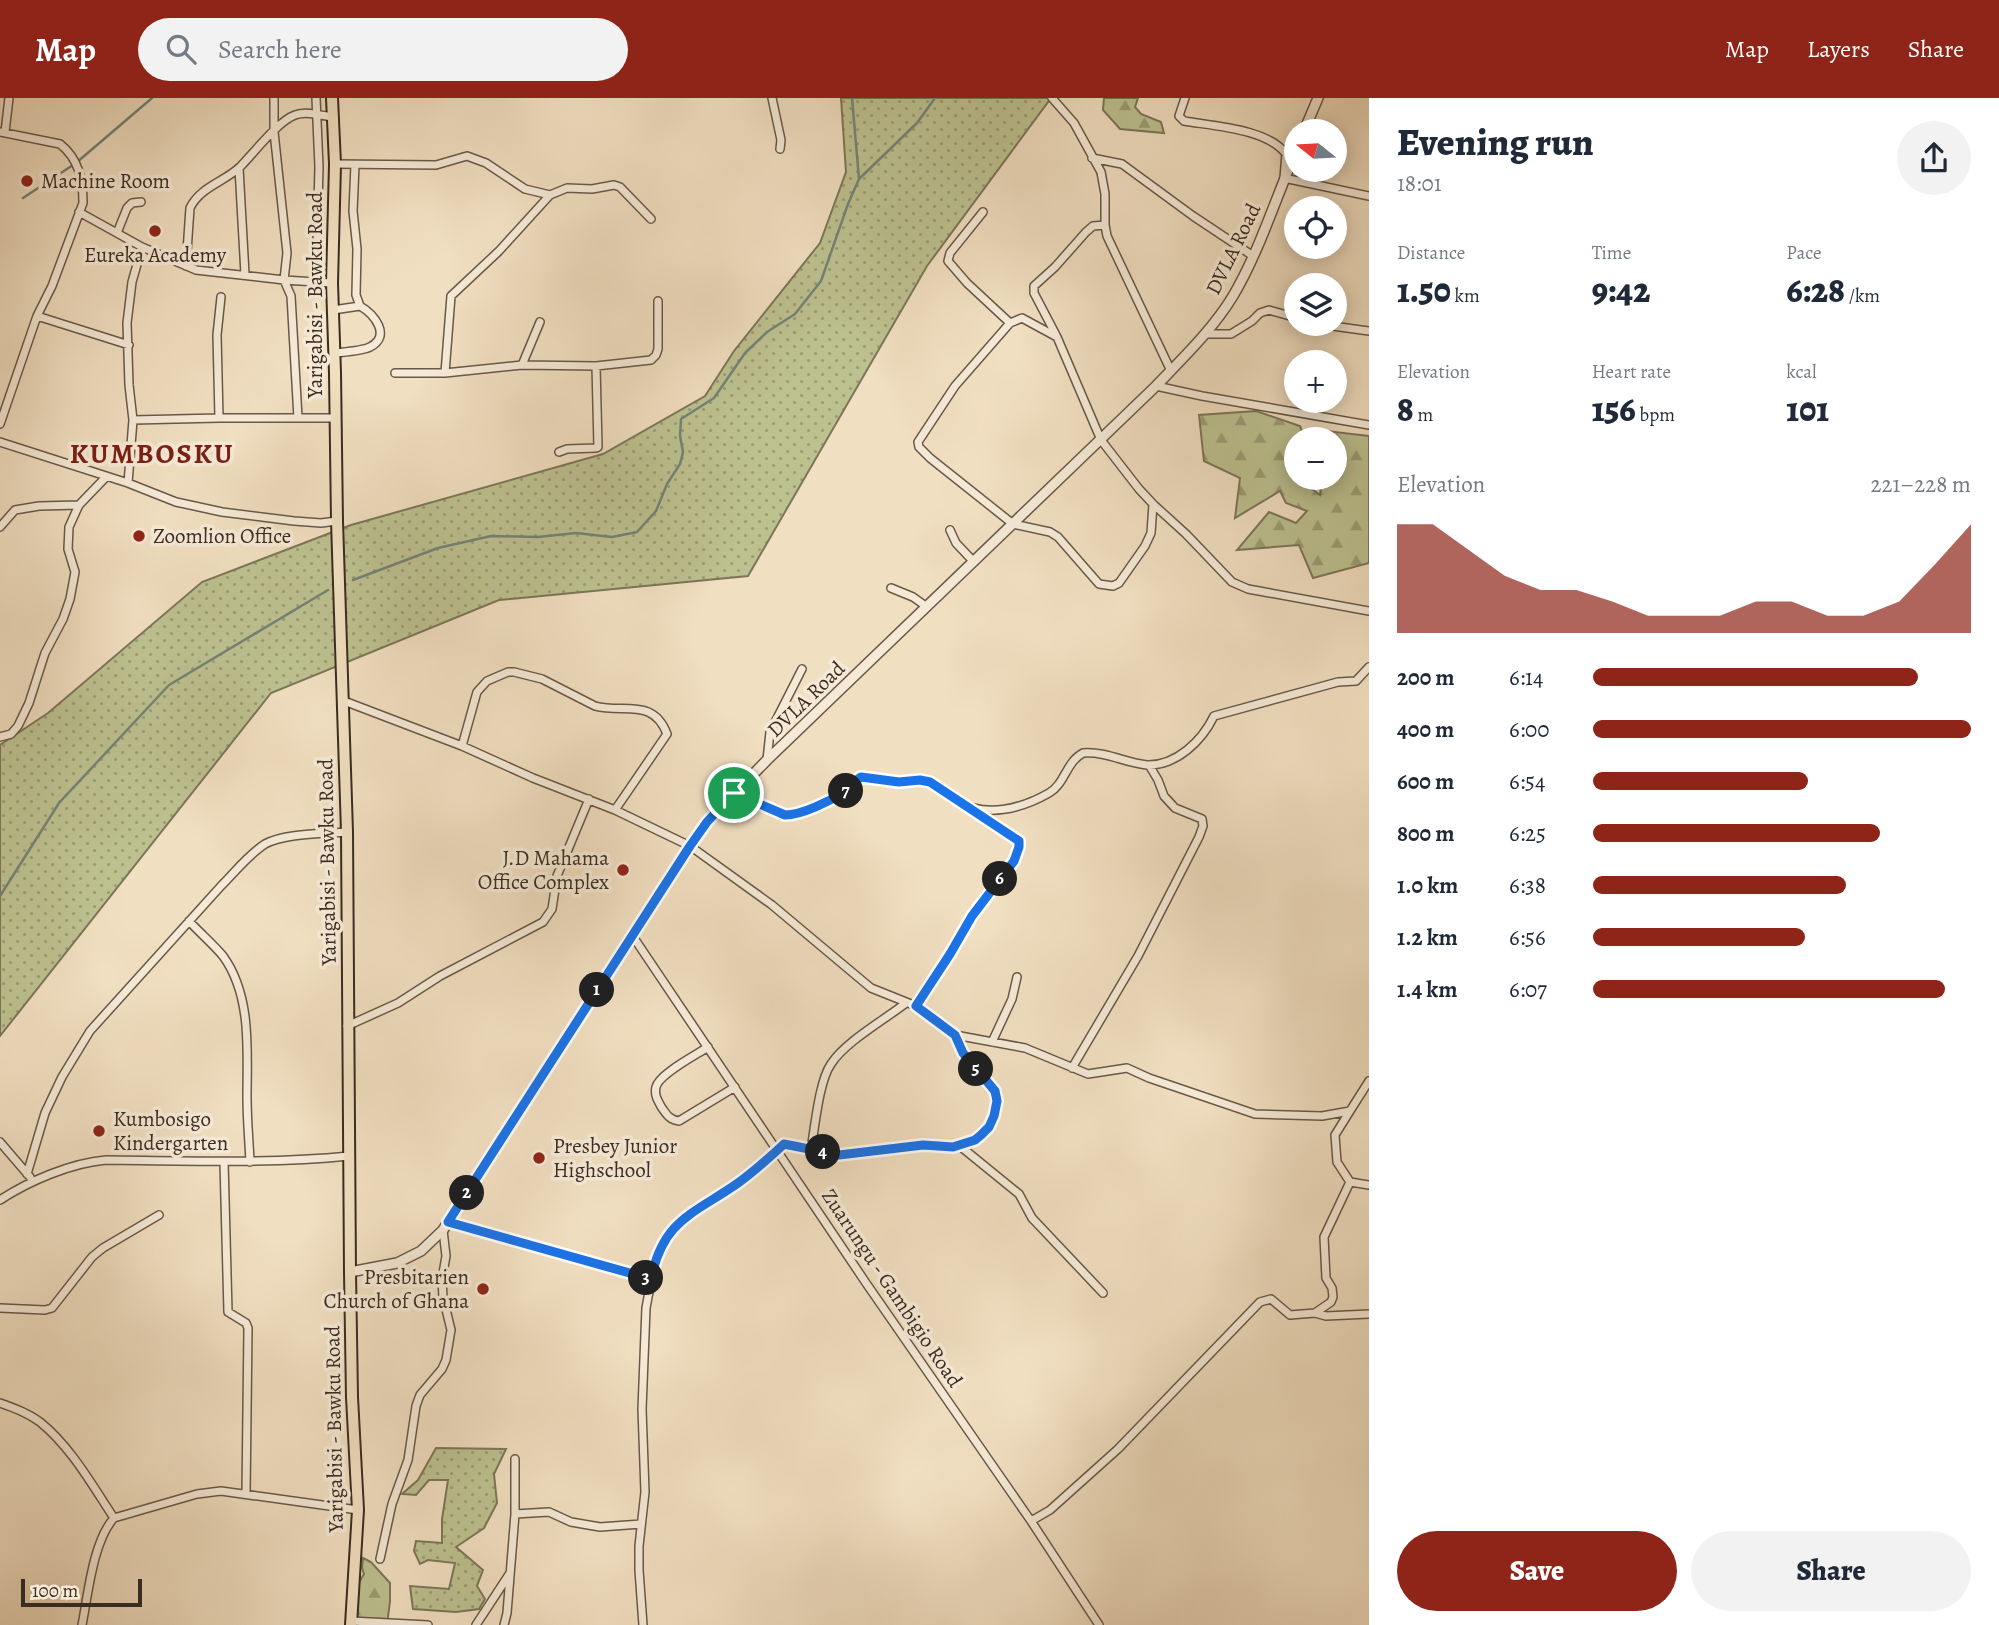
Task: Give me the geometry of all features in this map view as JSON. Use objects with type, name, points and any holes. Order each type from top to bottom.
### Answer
[{"type":"highway","name":"Yarigabisi - Bawku Road","points":[[332,98],[335,164],[332,283],[344,701],[352,1397],[358,1510],[351,1623]]},
{"type":"street","points":[[0,424],[37,316],[52,286],[83,203],[82,181],[76,163],[67,149],[53,142],[2,132],[9,98]]},
{"type":"street","points":[[274,98],[274,132],[286,243],[284,280],[291,296],[298,418]]},
{"type":"street","points":[[316,98],[319,167],[316,282]]},
{"type":"street","points":[[772,98],[781,140],[780,149]]},
{"type":"street","points":[[1052,98],[1073,123],[1101,172],[1105,194],[1105,225],[1111,248],[1142,306],[1171,371]]},
{"type":"street","points":[[1185,98],[1179,116],[1184,121],[1231,129],[1277,144],[1284,153]]},
{"type":"street","points":[[1309,119],[1318,98]]},
{"type":"street","points":[[186,266],[192,204],[209,186],[239,168],[290,118],[296,115],[332,117]]},
{"type":"street","points":[[335,164],[436,165],[467,156],[478,158],[525,189],[550,195]]},
{"type":"street","points":[[1092,158],[1122,164],[1253,256]]},
{"type":"street","points":[[355,165],[353,211],[357,249],[356,295],[360,306]]},
{"type":"street","points":[[239,168],[245,274]]},
{"type":"street","name":"DVLA Road","points":[[350,1272],[397,1263],[421,1251],[446,1226],[707,822],[767,760],[1101,440],[1205,334],[1232,297],[1253,256],[1284,178]]},
{"type":"street","points":[[1303,182],[1369,196]]},
{"type":"street","points":[[445,373],[451,296],[499,251],[550,195],[567,188],[620,187],[651,219]]},
{"type":"street","points":[[117,233],[128,208],[132,203],[141,202]]},
{"type":"street","points":[[79,212],[142,247],[206,272],[332,283]]},
{"type":"street","points":[[983,212],[950,253],[948,261],[967,283],[1010,323]]},
{"type":"street","points":[[1105,225],[1093,226],[1086,232],[1034,286],[1034,293],[1057,337],[1101,440],[1139,489],[1232,582],[1240,587],[1369,611]]},
{"type":"street","points":[[128,483],[133,420],[127,323],[132,282],[142,247]]},
{"type":"street","points":[[219,418],[217,335],[221,297]]},
{"type":"street","points":[[395,373],[445,373],[522,365],[596,366],[651,360],[658,349],[658,301]]},
{"type":"street","points":[[333,310],[360,306],[369,311],[380,327],[378,339],[370,347],[335,354]]},
{"type":"street","points":[[1205,334],[1231,334],[1260,313],[1269,310],[1284,314]]},
{"type":"street","points":[[37,316],[129,345]]},
{"type":"street","points":[[1057,337],[1022,318],[1010,323],[955,386],[918,442],[919,447],[1013,524],[1050,532],[1058,537],[1099,584],[1113,586],[1119,583],[1145,546],[1151,533],[1153,504]]},
{"type":"street","points":[[522,365],[540,322]]},
{"type":"street","points":[[1347,328],[1369,331]]},
{"type":"street","points":[[559,452],[598,447],[596,366]]},
{"type":"street","points":[[1156,386],[1369,425]]},
{"type":"street","points":[[133,420],[335,418]]},
{"type":"street","points":[[0,442],[128,483],[176,502],[222,512],[294,522],[337,521]]},
{"type":"street","points":[[0,737],[11,734],[18,726],[29,703],[45,653],[70,599],[75,572],[68,549],[69,527],[79,505],[106,477]]},
{"type":"street","points":[[0,527],[15,510],[39,506],[79,505]]},
{"type":"street","points":[[950,530],[956,543],[973,561]]},
{"type":"street","points":[[891,589],[913,597],[927,607]]},
{"type":"street","points":[[968,806],[998,810],[1029,803],[1052,792],[1071,762],[1083,753],[1149,765],[1166,762],[1190,748],[1209,727],[1214,716],[1338,682],[1356,681],[1369,667]]},
{"type":"street","points":[[767,760],[770,732],[802,669]]},
{"type":"street","points":[[462,746],[477,692],[487,681],[508,672],[542,679],[595,706],[646,710],[666,729],[666,739],[615,810]]},
{"type":"street","points":[[344,701],[589,799],[690,846],[772,905],[871,988],[916,1006],[955,1035],[1025,1048],[1088,1074],[1127,1068],[1255,1114],[1322,1116],[1350,1111]]},
{"type":"street","points":[[1072,1068],[1138,956],[1203,826],[1202,819],[1175,808],[1164,796],[1149,765]]},
{"type":"street","points":[[734,793],[785,815],[792,815],[844,792],[861,777],[899,782],[920,780],[930,782],[1019,841],[1014,861],[972,916],[916,1006]]},
{"type":"street","points":[[347,1026],[398,1003],[440,976],[543,922],[552,909],[557,876],[589,799]]},
{"type":"street","points":[[27,1174],[45,1113],[62,1077],[90,1031],[189,921],[244,863],[267,843],[282,838],[346,832]]},
{"type":"street","points":[[189,921],[222,956],[236,981],[242,1004],[246,1030],[250,1162]]},
{"type":"street","name":"Zuarungu - Gambigio Road","points":[[632,935],[1099,1625]]},
{"type":"street","points":[[992,1042],[1012,999],[1017,977]]},
{"type":"street","points":[[811,1149],[823,1086],[831,1064],[846,1047],[906,1003]]},
{"type":"street","points":[[643,1625],[639,1570],[645,1492],[642,1409],[646,1308],[660,1246],[671,1230],[685,1217],[739,1182],[784,1144],[839,1155],[923,1145],[953,1147],[975,1140],[989,1127],[997,1101],[995,1091],[963,1053],[955,1035]]},
{"type":"street","points":[[708,1047],[660,1079],[655,1096],[669,1117],[679,1121],[735,1087]]},
{"type":"street","points":[[1369,1081],[1335,1135],[1337,1162],[1350,1182],[1369,1185]]},
{"type":"street","points":[[0,1142],[35,1182]]},
{"type":"street","points":[[960,1146],[1019,1194],[1032,1218],[1103,1293]]},
{"type":"street","points":[[0,1200],[58,1171],[86,1161],[250,1162],[349,1156]]},
{"type":"street","points":[[224,1162],[228,1312],[246,1323],[248,1328],[246,1494]]},
{"type":"street","points":[[1315,1313],[1331,1301],[1332,1288],[1326,1278],[1324,1237],[1350,1182]]},
{"type":"street","points":[[0,1308],[52,1308],[92,1257],[159,1215]]},
{"type":"street","points":[[380,1559],[392,1504],[408,1460],[416,1406],[420,1395],[442,1369],[446,1360],[451,1330],[443,1297],[442,1279],[446,1256],[446,1226],[651,1279]]},
{"type":"street","points":[[1031,1521],[1050,1510],[1118,1449],[1260,1302],[1271,1299],[1290,1315],[1369,1314]]},
{"type":"street","points":[[0,1403],[39,1421],[59,1440],[114,1518]]},
{"type":"street","points":[[504,1625],[515,1514],[515,1459]]},
{"type":"street","points":[[82,1625],[100,1541],[106,1527],[114,1518],[197,1494],[221,1491],[358,1510]]},
{"type":"street","points":[[515,1514],[549,1512],[571,1522],[600,1527],[641,1524]]},
{"type":"street","points":[[476,1625],[510,1572]]},
{"type":"street","points":[[351,1623],[428,1625]]},
{"type":"green space","points":[[841,98],[1051,98],[927,266],[748,576],[499,600],[271,693],[0,1036],[0,745],[48,713],[202,582],[351,525],[603,454],[705,396],[734,351],[820,243],[846,172]]},
{"type":"green space","points":[[1104,98],[1138,98],[1135,107],[1141,114],[1161,122],[1164,133],[1120,129],[1103,110]]},
{"type":"green space","points":[[1256,411],[1300,426],[1284,427],[1284,490],[1313,490],[1320,495],[1321,490],[1347,490],[1347,433],[1369,436],[1369,563],[1313,578],[1299,545],[1237,550],[1269,512],[1296,523],[1307,511],[1286,503],[1280,491],[1235,518],[1240,478],[1204,461],[1199,415]]},
{"type":"green space","points":[[436,1448],[506,1449],[494,1474],[497,1503],[484,1528],[456,1547],[483,1570],[477,1586],[485,1599],[479,1609],[456,1612],[413,1609],[410,1586],[449,1589],[455,1563],[428,1560],[420,1564],[414,1551],[416,1541],[442,1543],[442,1519],[448,1480],[429,1480],[416,1495],[402,1494],[418,1480]]},
{"type":"green space","points":[[363,1558],[371,1562],[390,1583],[387,1625],[353,1625],[357,1586],[364,1574]]},
{"type":"waterway","points":[[23,198],[76,163],[152,98]]},
{"type":"waterway","points":[[353,580],[438,548],[491,536],[538,537],[576,533],[612,537],[637,532],[656,511],[667,484],[680,464],[683,452],[681,419],[714,398],[745,353],[767,332],[795,314],[821,281],[859,179],[852,98]]},
{"type":"waterway","points":[[859,179],[917,123],[935,98]]},
{"type":"waterway","points":[[0,896],[59,803],[169,685],[328,590]]},
{"type":"place","name":"Machine Room","points":[[27,181]]},
{"type":"place","name":"Eureka Academy","points":[[155,231]]},
{"type":"place","name":"Zoomlion Office","points":[[139,536]]},
{"type":"place","name":"J.D Mahama Office Complex","points":[[623,870]]},
{"type":"place","name":"Kumbosigo Kindergarten","points":[[99,1131]]},
{"type":"place","name":"Presbey Junior Highschool","points":[[539,1158]]},
{"type":"place","name":"Presbitarien Church of Ghana","points":[[483,1289]]},
{"type":"district","name":"KUMBOSKU","points":[[152,453]]},
{"type":"route","points":[[861,777],[899,782],[920,780],[930,782],[1019,841],[1014,861],[972,916],[916,1006],[955,1035],[963,1053],[995,1091],[997,1101],[989,1127],[975,1140],[953,1147],[923,1145],[834,1155],[795,1144],[784,1144],[739,1182],[698,1207],[671,1230],[660,1246],[651,1279],[448,1222],[690,846],[707,822],[734,793],[785,815],[792,815],[844,792],[861,777]]}]
